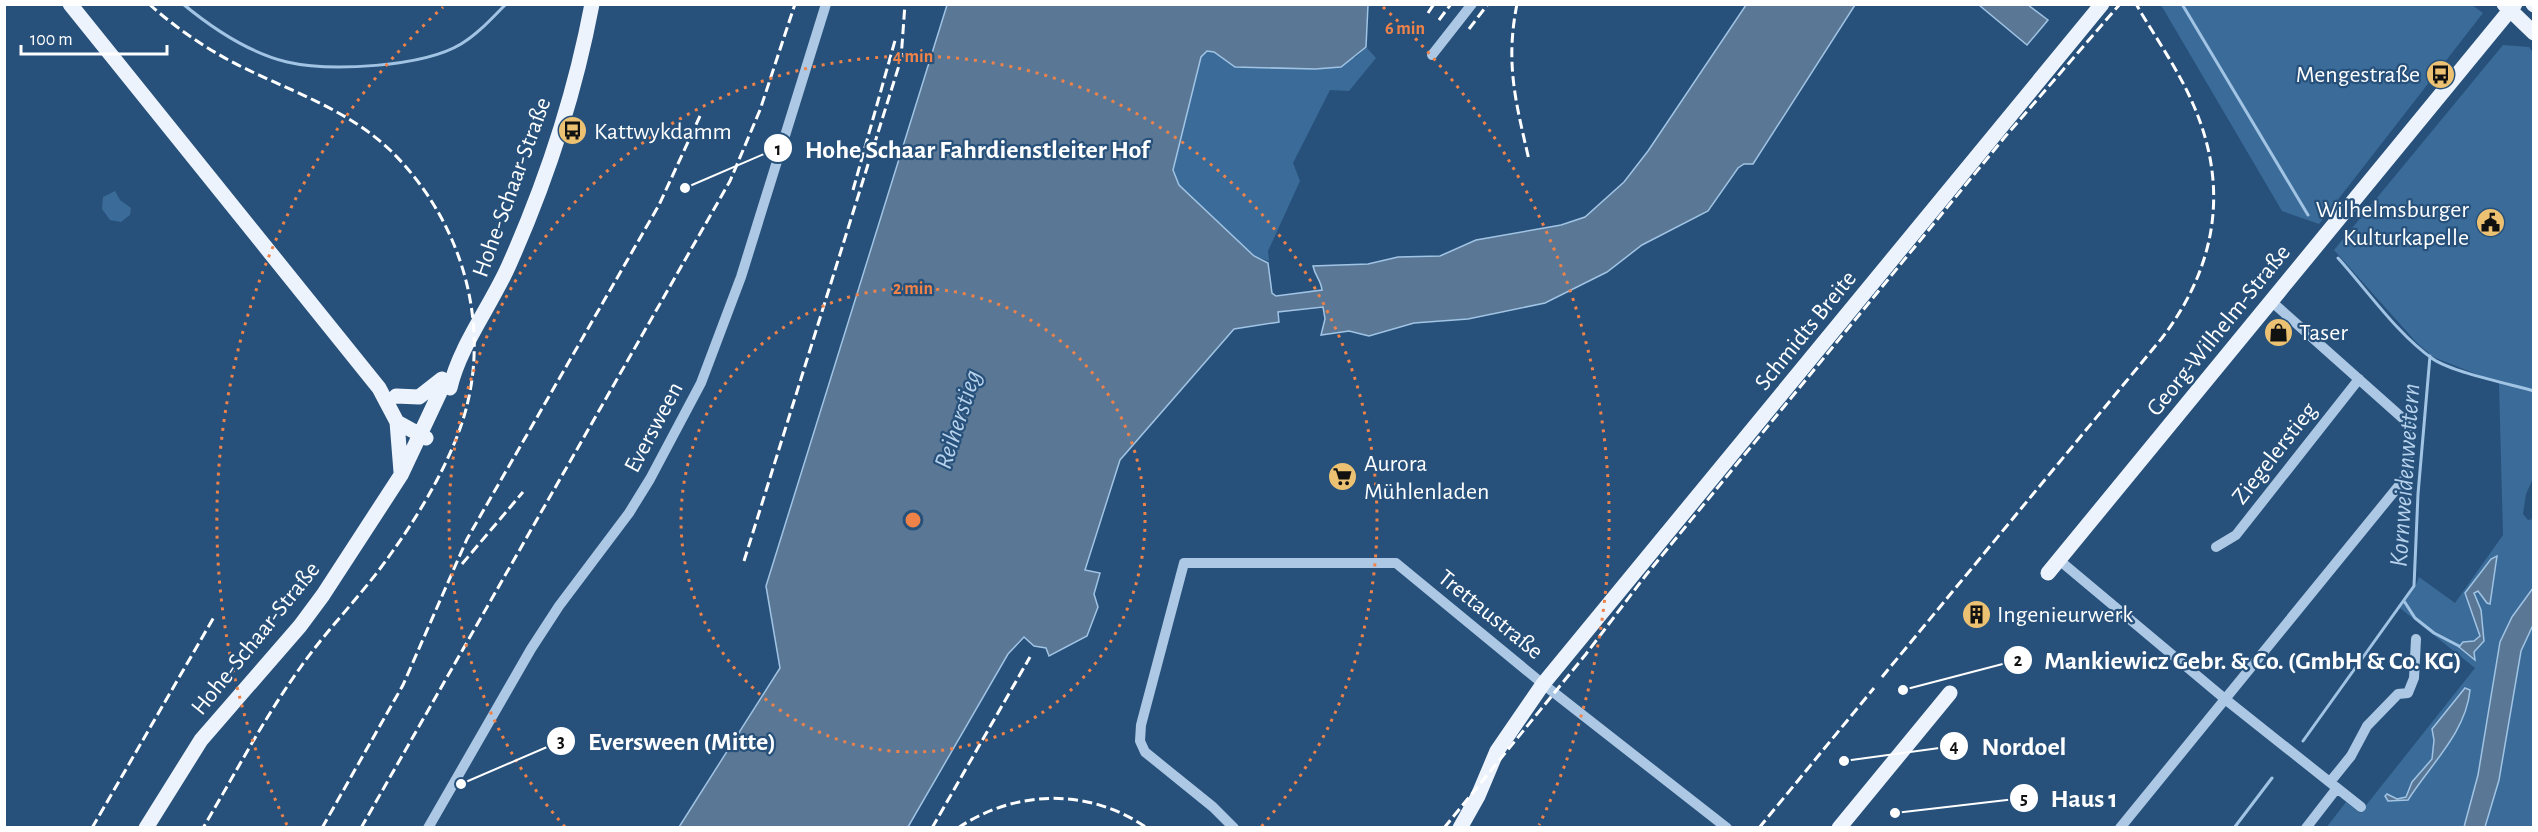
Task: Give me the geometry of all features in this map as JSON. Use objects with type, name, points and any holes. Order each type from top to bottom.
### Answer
[{"type":"main road","points":[[70,4],[379,388],[397,422],[401,475]]},
{"type":"main road","name":"Hohe-Schaar-Straße","points":[[146,828],[201,740],[300,626],[323,595],[401,475],[449,394],[452,378],[506,273],[540,190],[573,84],[592,4]]},
{"type":"main road","name":"Schmidts Breite","points":[[1460,828],[1478,796],[1497,751],[1543,684],[2102,4]]},
{"type":"main road","points":[[2510,6],[2534,33]]},
{"type":"main road","name":"Georg-Wilhelm-Straße","points":[[2048,573],[2510,6]]},
{"type":"main road","points":[[379,388],[396,396],[412,399],[424,395],[463,354]]},
{"type":"main road","points":[[396,396],[424,433]]},
{"type":"main road","points":[[397,422],[424,433]]},
{"type":"main road","points":[[1839,828],[1950,693]]},
{"type":"street","name":"Eversween","points":[[428,828],[531,649],[559,606],[629,513],[650,479],[701,383],[741,277],[826,4]]},
{"type":"street","points":[[1432,55],[1472,4]]},
{"type":"street","points":[[2120,828],[2406,477],[2410,430],[2408,423],[2271,301]]},
{"type":"street","name":"Ziegelerstieg","points":[[2216,547],[2236,535],[2359,379]]},
{"type":"street","points":[[2059,560],[2225,699],[2361,807]]},
{"type":"street","name":"Trettaustraße","points":[[1234,828],[1213,807],[1148,756],[1140,741],[1141,725],[1184,563],[1396,563],[1543,684],[1726,828]]},
{"type":"street","points":[[2306,828],[2367,726],[2398,694],[2408,693],[2414,678],[2416,639]]},
{"type":"shaded area","points":[[2161,5],[2472,5],[2483,13],[2319,224],[2282,211]]},
{"type":"shaded area","points":[[2503,45],[2529,47],[2534,54],[2534,476],[2526,494],[2523,514],[2528,520],[2533,519],[2533,588],[2512,617],[2500,642],[2478,775],[2464,827],[2326,828],[2346,802],[2360,813],[2475,668],[2400,608],[2419,577],[2455,603],[2503,535],[2499,383],[2433,357],[2416,342],[2334,250]]},
{"type":"shaded area","points":[[1366,47],[1376,58],[1349,91],[1330,90],[1293,163],[1300,181],[1268,251],[1269,261],[1254,256],[1179,185],[1173,170],[1201,56],[1207,50],[1214,52],[1235,67],[1315,69],[1356,57]]},
{"type":"shaded area","points":[[115,191],[120,200],[131,208],[130,215],[121,222],[110,220],[102,209],[103,197]]},
{"type":"shaded area","points":[[2533,625],[2533,827],[2485,828],[2499,780],[2521,651]]},
{"type":"water","name":"Reiherstieg","points":[[947,5],[1368,5],[1366,47],[1341,67],[1315,69],[1235,67],[1214,52],[1207,51],[1201,57],[1173,170],[1179,185],[1254,256],[1268,263],[1272,293],[1276,296],[1322,290],[1313,266],[1368,264],[1398,257],[1440,256],[1476,240],[1561,225],[1585,217],[1624,182],[1648,151],[1746,5],[1855,5],[1753,164],[1744,164],[1738,168],[1708,211],[1642,245],[1607,272],[1545,303],[1468,319],[1414,323],[1369,336],[1349,331],[1321,335],[1325,319],[1323,307],[1278,312],[1279,322],[1234,329],[1120,460],[1085,570],[1100,573],[1094,594],[1098,607],[1087,636],[1049,656],[1046,648],[1034,646],[1024,637],[1008,654],[908,827],[679,827],[780,668],[766,586]]},
{"type":"water","points":[[1979,5],[2028,5],[2048,20],[2027,45]]},
{"type":"water","points":[[2497,556],[2490,604],[2478,591],[2474,593],[2481,610],[2484,641],[2474,652],[2475,660],[2459,647],[2463,642],[2474,641],[2480,636],[2465,593],[2491,559]]},
{"type":"water","points":[[2533,588],[2533,625],[2521,651],[2499,780],[2485,827],[2464,827],[2478,775],[2500,642],[2512,617]]},
{"type":"water","points":[[2465,688],[2470,690],[2467,706],[2454,735],[2408,800],[2388,801],[2385,796],[2387,794],[2397,799],[2406,797],[2412,782],[2432,759],[2434,740],[2432,729]]},
{"type":"waterway","points":[[183,4],[232,39],[259,53],[287,62],[327,67],[401,62],[444,52],[473,36],[506,4]]},
{"type":"waterway","points":[[2182,4],[2308,215]]},
{"type":"waterway","points":[[2338,258],[2407,338],[2433,359],[2467,373],[2534,391]]},
{"type":"waterway","name":"Kornweidenwettern","points":[[2303,741],[2414,586],[2418,494],[2430,356]]},
{"type":"waterway","points":[[2404,601],[2415,618],[2434,633],[2459,646]]},
{"type":"waterway","name":"Kornweidenwettern","points":[[2234,828],[2272,778]]},
{"type":"railway","points":[[149,4],[217,54],[338,113],[374,136],[390,150],[416,179],[438,211],[454,246],[466,282],[473,320],[474,358],[469,396],[452,450],[436,481],[419,512],[390,555],[311,653],[287,687],[203,828]]},
{"type":"railway","points":[[361,828],[730,181],[760,110],[795,4]]},
{"type":"railway","points":[[744,561],[901,59],[905,4]]},
{"type":"railway","points":[[1428,13],[1434,4]]},
{"type":"railway","points":[[1439,20],[1451,4]]},
{"type":"railway","points":[[1469,29],[1488,4]]},
{"type":"railway","points":[[1517,4],[1512,65],[1516,101],[1529,160]]},
{"type":"railway","points":[[1444,828],[1586,654],[1646,575],[2004,138],[2120,4]]},
{"type":"railway","points":[[1882,677],[2162,338],[2195,283],[2212,226],[2214,196],[2205,135],[2187,91],[2136,4]]},
{"type":"railway","points":[[853,190],[896,37]]},
{"type":"railway","points":[[322,828],[403,685],[467,539],[659,205],[700,116]]},
{"type":"railway","points":[[462,564],[523,492]]},
{"type":"railway","points":[[92,828],[214,617]]},
{"type":"railway","points":[[932,828],[1030,657]]},
{"type":"railway","points":[[1759,828],[1874,688]]},
{"type":"railway","points":[[958,828],[980,815],[1004,806],[1028,800],[1053,798],[1077,800],[1102,806],[1125,815],[1147,828]]},
{"type":"place","name":"Mengestraße","points":[[2441,74]]},
{"type":"place","name":"Kattwykdamm","points":[[573,131]]},
{"type":"place","name":"Hohe Schaar Fahrdienstleiter Hof","points":[[685,188]]},
{"type":"place","name":"Wilhelmsburger Kulturkapelle","points":[[2490,223]]},
{"type":"place","name":"Taser","points":[[2278,332]]},
{"type":"place","name":"Aurora Mühlenladen","points":[[1343,477]]},
{"type":"place","name":"Ingenieurwerk","points":[[1976,614]]},
{"type":"place","name":"Mankiewicz Gebr. & Co. (GmbH & Co. KG)","points":[[1903,690]]},
{"type":"place","name":"Nordoel","points":[[1844,761]]},
{"type":"place","name":"Eversween (Mitte)","points":[[461,784]]},
{"type":"place","name":"Haus 1","points":[[1895,813]]}]
